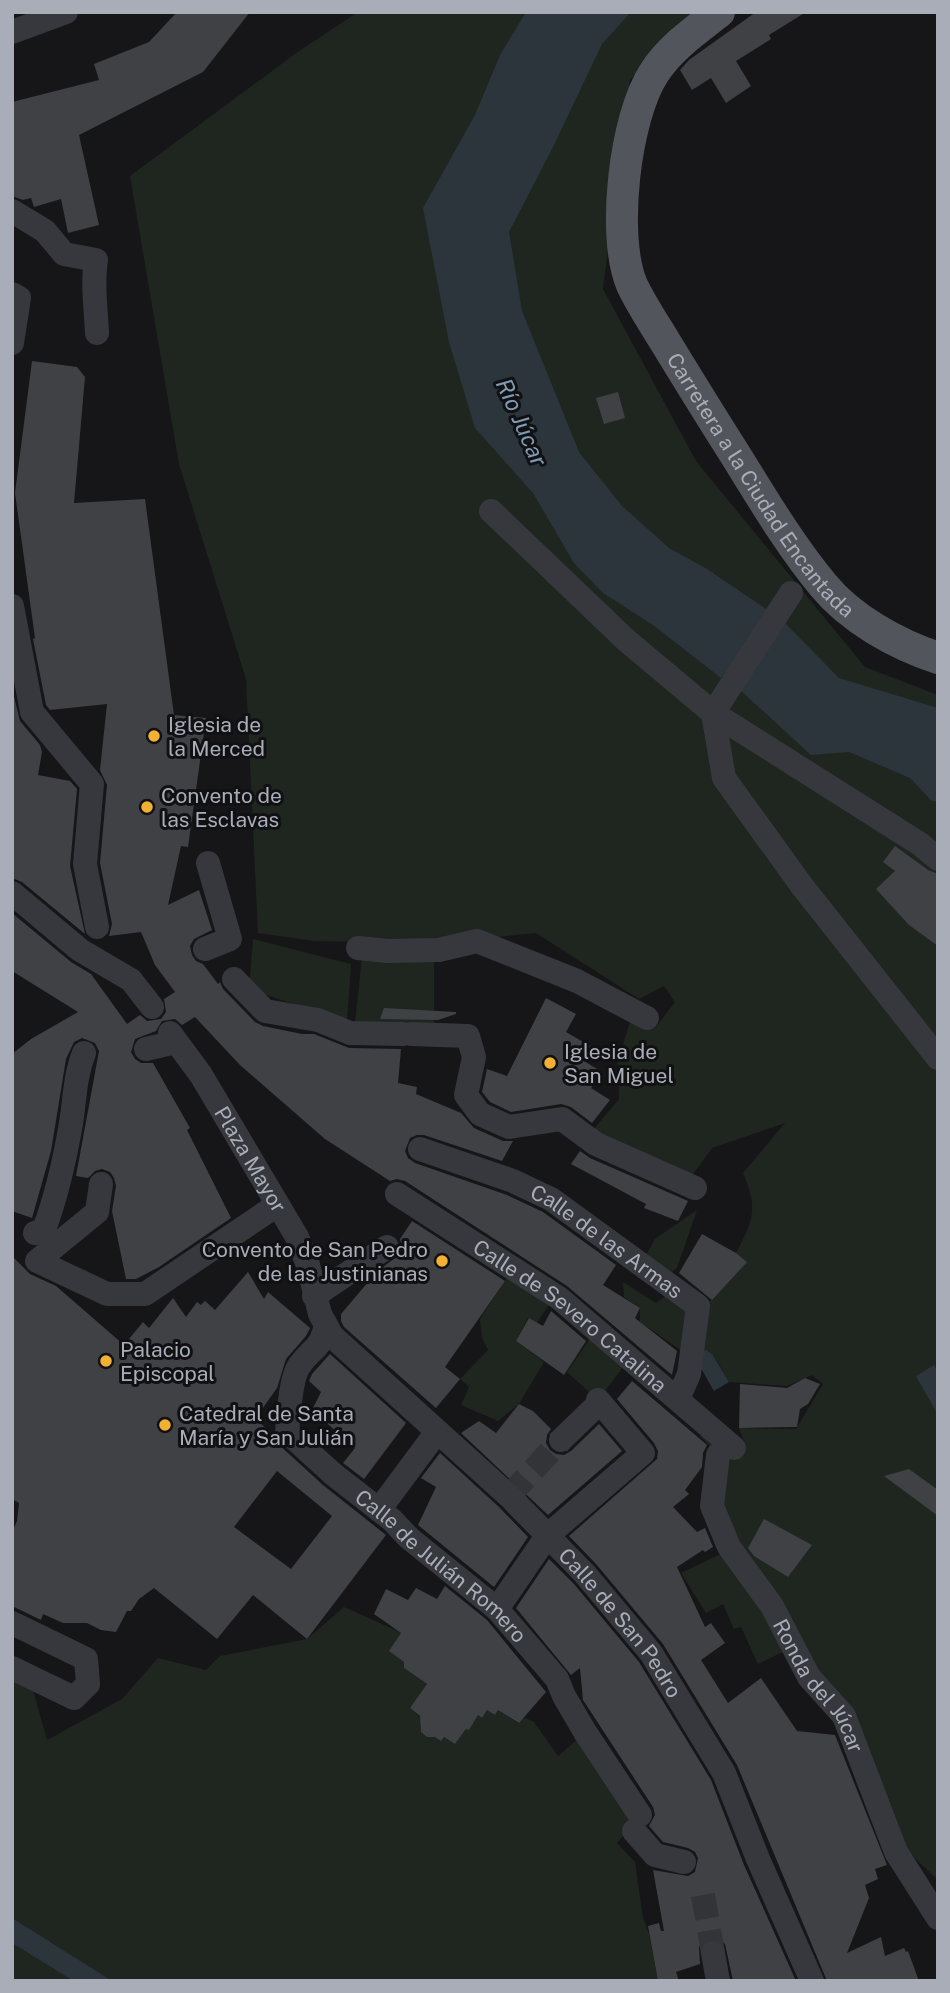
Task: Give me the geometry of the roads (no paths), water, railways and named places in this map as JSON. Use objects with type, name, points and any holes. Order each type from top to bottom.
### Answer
[{"type":"main road","name":"Carretera a la Ciudad Encantada","points":[[719,12],[664,58],[639,100],[632,127],[624,190],[623,231],[627,268],[640,299],[694,389],[765,503],[824,586],[862,620],[901,643],[938,658]]},
{"type":"street","points":[[12,32],[66,12]]},
{"type":"street","points":[[12,211],[45,232],[64,254],[96,260],[93,280],[96,291],[97,333]]},
{"type":"street","points":[[12,294],[19,298],[12,343]]},
{"type":"street","points":[[491,511],[625,640],[938,859]]},
{"type":"street","points":[[785,602],[718,705],[724,778],[802,886],[938,1058]]},
{"type":"street","points":[[12,606],[32,712],[92,784],[85,864],[97,927]]},
{"type":"street","points":[[205,949],[230,939],[208,863]]},
{"type":"street","points":[[12,893],[80,950],[131,980],[152,1007]]},
{"type":"street","points":[[358,948],[388,951],[439,950],[477,941],[577,981],[647,1018]]},
{"type":"street","points":[[234,979],[265,1011],[318,1020],[350,1033],[468,1036],[474,1057],[466,1095],[480,1114],[509,1126],[562,1119],[596,1144],[695,1188]]},
{"type":"street","name":"Plaza Mayor","points":[[146,1049],[173,1037],[201,1075],[297,1237],[306,1259],[314,1296],[329,1330]]},
{"type":"street","points":[[35,1233],[44,1230],[56,1198],[71,1126],[77,1071],[84,1053]]},
{"type":"street","name":"Calle de las Armas","points":[[420,1149],[513,1181],[551,1199],[698,1306],[689,1374],[678,1399]]},
{"type":"street","points":[[101,1184],[97,1212],[37,1261],[107,1293],[145,1294],[278,1205]]},
{"type":"street","name":"Calle de Severo Catalina","points":[[397,1194],[559,1298],[678,1399],[726,1451]]},
{"type":"street","points":[[314,1296],[387,1247]]},
{"type":"street","name":"Calle de San Pedro","points":[[329,1330],[436,1433],[509,1496],[586,1574],[651,1653],[724,1773],[779,1893],[811,1981]]},
{"type":"street","name":"Calle de Julián Romero","points":[[329,1330],[322,1342],[298,1367],[294,1378],[287,1432],[333,1475],[497,1609],[558,1679],[564,1696],[655,1855],[684,1862],[669,1842]]},
{"type":"street","points":[[497,1609],[548,1536],[643,1453],[595,1405],[561,1440]]},
{"type":"street","points":[[379,1510],[436,1433]]},
{"type":"street","name":"Ronda del Júcar","points":[[726,1451],[712,1506],[729,1547],[772,1606],[808,1678],[844,1716],[896,1852],[938,1918]]},
{"type":"street","points":[[12,1623],[86,1659],[88,1684],[74,1698],[12,1668]]},
{"type":"street","points":[[712,1952],[718,1981]]},
{"type":"water","name":"Río Júcar","points":[[526,12],[631,12],[602,44],[509,232],[522,311],[579,452],[622,506],[669,548],[707,569],[769,611],[721,678],[653,625],[603,593],[574,563],[533,493],[475,428],[449,342],[423,208],[475,115],[500,55]]},
{"type":"water","points":[[782,620],[839,678],[938,708],[938,802],[932,801],[910,778],[849,752],[811,755],[739,689]]},
{"type":"water","points":[[706,1350],[712,1354],[729,1382],[714,1391],[694,1356]]},
{"type":"water","points":[[934,1365],[938,1372],[938,1415],[916,1376]]},
{"type":"water","points":[[12,1918],[112,1981],[74,1981],[12,1943]]},
{"type":"tunnel","points":[[509,1496],[561,1440]]},
{"type":"tunnel","points":[[703,1895],[713,1953]]},
{"type":"place","name":"Iglesia de la Merced","points":[[154,736]]},
{"type":"place","name":"Convento de las Esclavas","points":[[147,807]]},
{"type":"place","name":"Iglesia de San Miguel","points":[[550,1063]]},
{"type":"place","name":"Convento de San Pedro de las Justinianas","points":[[442,1261]]},
{"type":"place","name":"Palacio Episcopal","points":[[106,1361]]},
{"type":"place","name":"Catedral de Santa María y San Julián","points":[[165,1425]]}]
